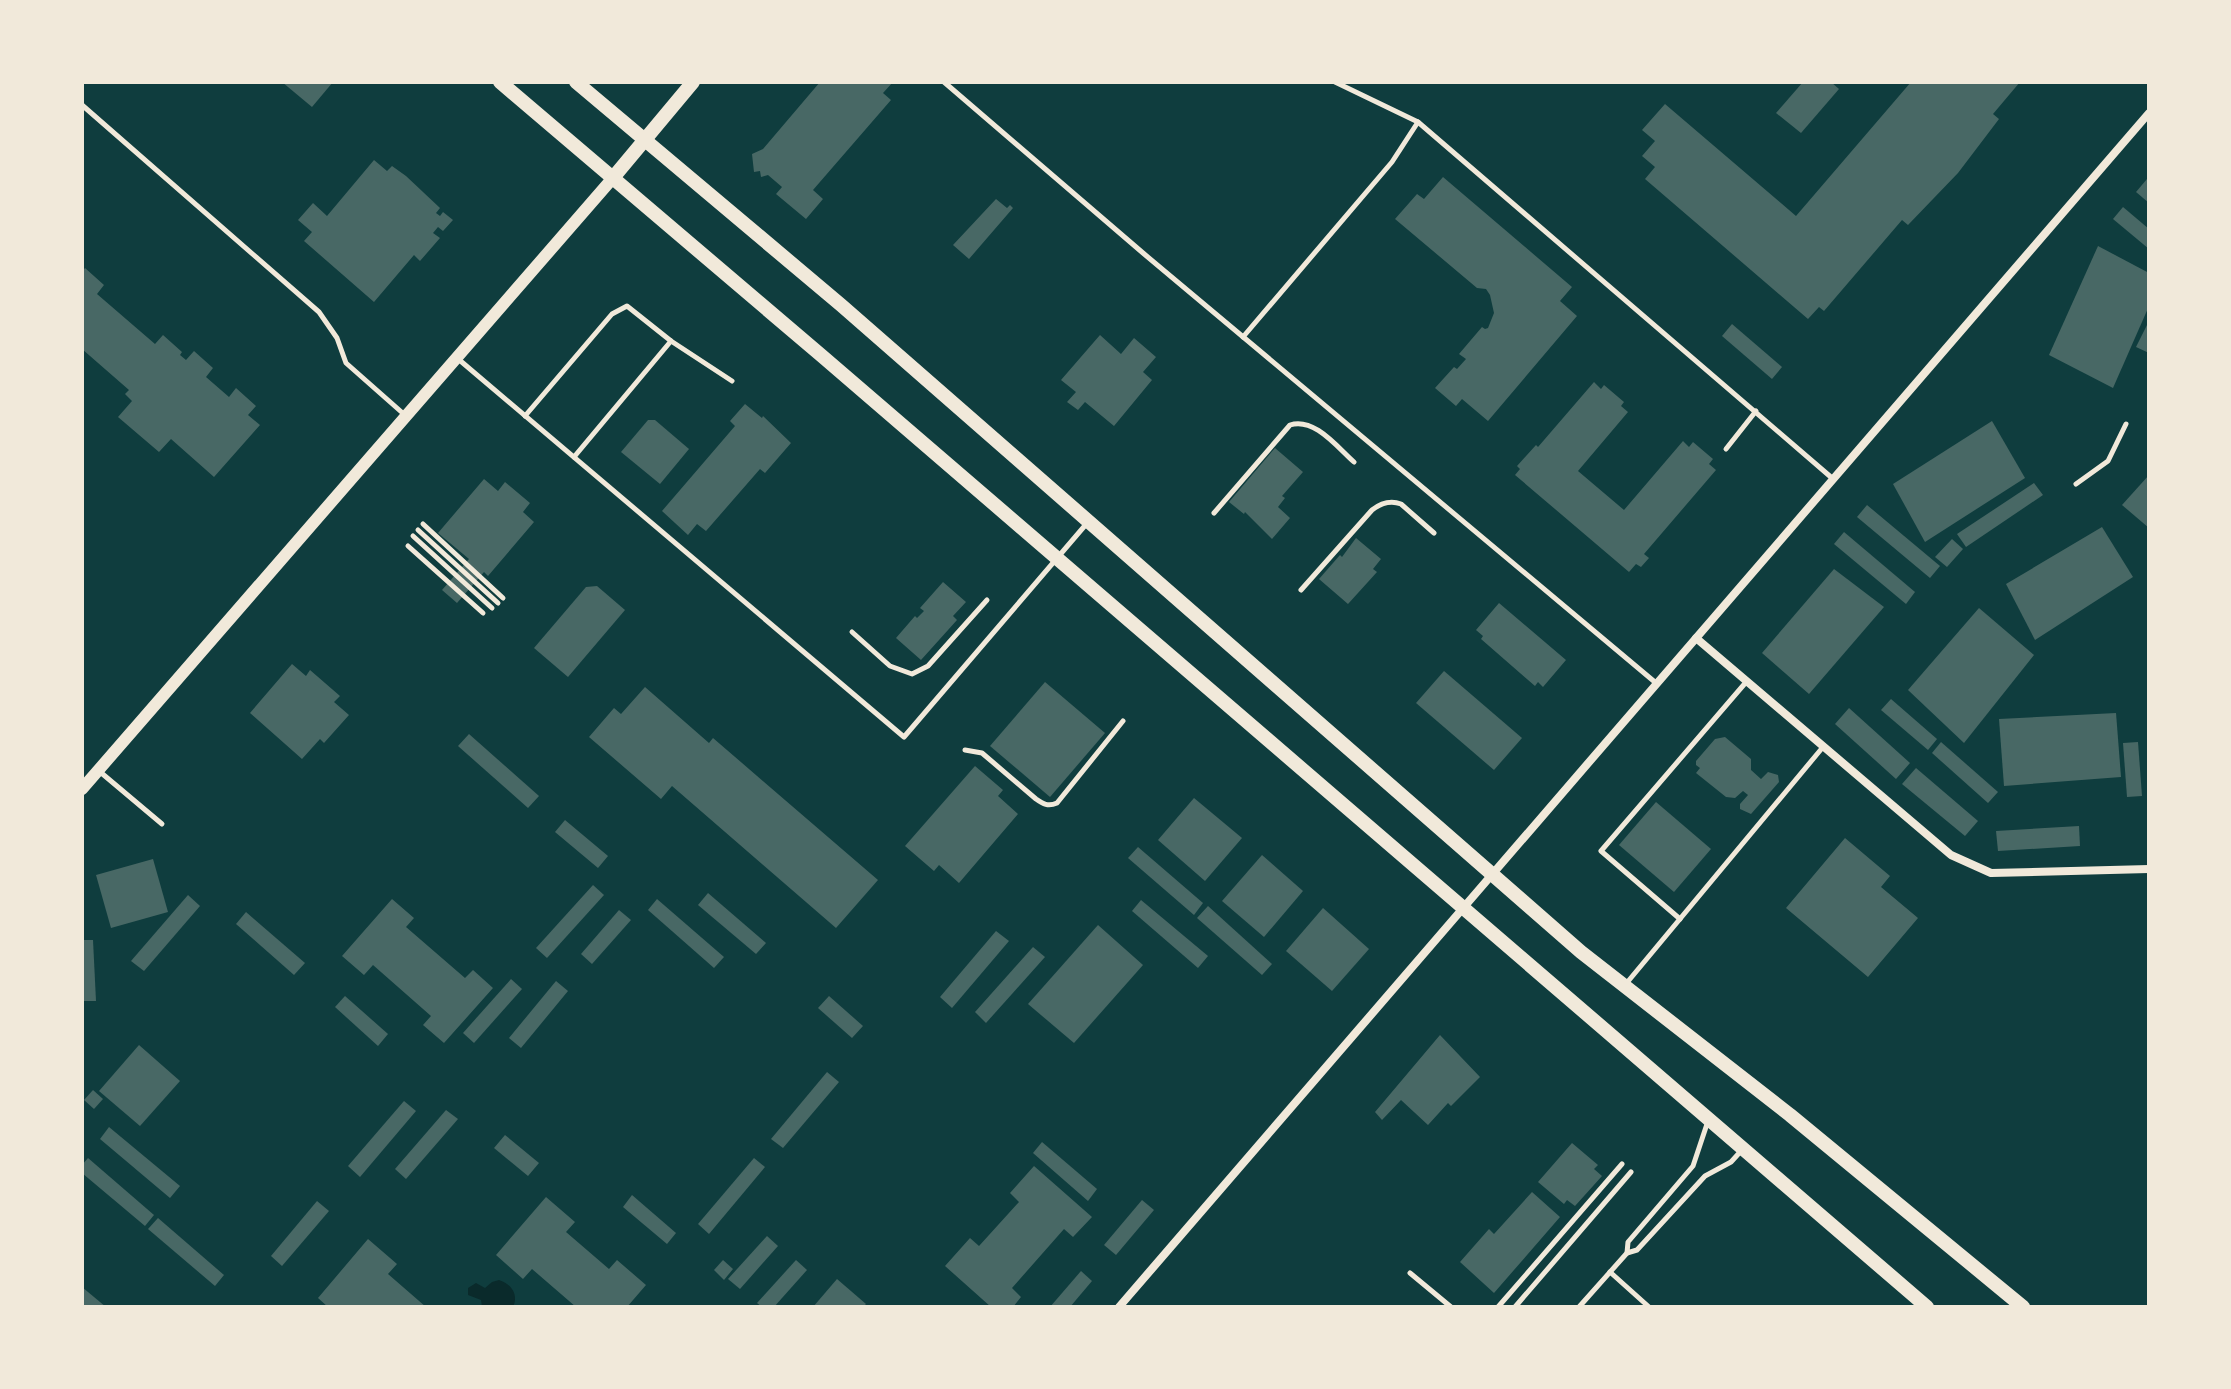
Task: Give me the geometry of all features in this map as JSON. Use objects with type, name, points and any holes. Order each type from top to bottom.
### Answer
[{"type":"main road","points":[[500,82],[1927,1307]]},
{"type":"main road","points":[[576,82],[1089,521],[1624,986],[1790,1115],[2023,1307]]},
{"type":"main road","points":[[612,179],[693,82]]},
{"type":"street","points":[[1119,1307],[2149,113]]},
{"type":"street","points":[[82,789],[612,179]]},
{"type":"street","points":[[1696,638],[1951,855],[1991,873],[2149,869]]},
{"type":"lane","points":[[944,82],[1656,683]]},
{"type":"lane","points":[[1335,82],[1418,122],[1832,478]]},
{"type":"lane","points":[[82,105],[319,312],[337,338],[346,363],[406,417]]},
{"type":"lane","points":[[1243,337],[1392,162],[1418,122]]},
{"type":"lane","points":[[525,416],[612,314],[627,306],[671,341],[732,381]]},
{"type":"lane","points":[[574,457],[671,341]]},
{"type":"lane","points":[[457,358],[904,737],[1089,521]]},
{"type":"lane","points":[[1726,449],[1756,411]]},
{"type":"lane","points":[[1214,513],[1290,425],[1300,422],[1312,426],[1354,462]]},
{"type":"lane","points":[[2076,484],[2108,461],[2126,424]]},
{"type":"lane","points":[[1301,590],[1380,504],[1401,504],[1434,533]]},
{"type":"lane","points":[[418,530],[501,600],[423,524]]},
{"type":"lane","points":[[413,536],[492,608]]},
{"type":"lane","points":[[408,546],[483,613]]},
{"type":"lane","points":[[852,632],[890,666],[912,674],[928,666],[987,600]]},
{"type":"lane","points":[[1680,919],[1601,851],[1747,681]]},
{"type":"lane","points":[[965,750],[982,753],[1036,799],[1051,805],[1066,792],[1123,721]]},
{"type":"lane","points":[[1624,986],[1823,746]]},
{"type":"lane","points":[[99,770],[162,824]]},
{"type":"lane","points":[[1627,1253],[1628,1242],[1693,1166],[1708,1120]]},
{"type":"lane","points":[[1579,1307],[1627,1253],[1637,1250],[1705,1176],[1731,1162],[1743,1150]]},
{"type":"lane","points":[[1498,1307],[1622,1164]]},
{"type":"lane","points":[[1515,1307],[1631,1172]]},
{"type":"lane","points":[[1656,1209],[1666,1218]]},
{"type":"lane","points":[[1610,1272],[1649,1307]]},
{"type":"lane","points":[[1410,1273],[1451,1307]]},
{"type":"water","points":[[499,1280],[513,1290],[513,1307],[482,1307],[481,1300],[468,1295],[468,1288],[476,1283],[485,1288]]},
{"type":"building","points":[[282,82],[333,82],[312,107]]},
{"type":"building","points":[[820,82],[893,82],[883,93],[891,100],[813,190],[823,199],[806,219],[776,194],[782,187],[768,175],[761,177],[760,171],[754,172],[752,154],[763,149]]},
{"type":"building","points":[[1803,82],[1831,82],[1839,89],[1801,133],[1776,113]]},
{"type":"building","points":[[1911,82],[2020,82],[1993,114],[1999,119],[1958,173],[1908,225],[1902,220],[1824,311],[1819,307],[1808,319],[1645,179],[1655,167],[1642,156],[1655,141],[1642,130],[1665,104],[1796,216]]},
{"type":"building","points":[[374,160],[387,171],[392,166],[406,176],[440,208],[436,213],[440,216],[443,212],[453,220],[443,231],[438,227],[433,233],[440,238],[420,261],[414,255],[374,302],[304,241],[312,232],[298,220],[313,203],[327,216]]},
{"type":"building","points":[[1443,177],[1572,287],[1560,301],[1577,316],[1488,421],[1462,399],[1456,406],[1435,388],[1466,359],[1459,354],[1482,327],[1488,328],[1494,313],[1490,295],[1486,289],[1477,288],[1395,219],[1417,194],[1424,199]]},
{"type":"building","points":[[2147,179],[2149,181],[2149,203],[2136,192]]},
{"type":"building","points":[[996,199],[1007,208],[1010,205],[1013,208],[969,259],[953,245]]},
{"type":"building","points":[[2123,207],[2149,229],[2149,249],[2113,219]]},
{"type":"building","points":[[2098,246],[2149,273],[2149,306],[2113,388],[2049,355]]},
{"type":"building","points":[[85,268],[104,285],[97,294],[155,344],[163,335],[182,352],[180,355],[186,360],[194,351],[213,368],[206,377],[229,397],[236,388],[256,406],[248,415],[260,425],[214,477],[171,439],[159,452],[118,417],[132,401],[125,394],[129,390],[82,349],[82,272]]},
{"type":"building","points":[[2149,321],[2149,353],[2136,347]]},
{"type":"building","points":[[1732,324],[1782,367],[1772,379],[1722,336]]},
{"type":"building","points":[[1100,335],[1121,354],[1134,338],[1156,357],[1143,372],[1152,380],[1114,426],[1085,402],[1078,410],[1067,402],[1076,392],[1061,380]]},
{"type":"building","points":[[1594,382],[1601,389],[1604,385],[1624,402],[1621,406],[1628,412],[1578,471],[1624,510],[1683,441],[1689,447],[1693,442],[1713,459],[1709,464],[1716,470],[1644,554],[1649,558],[1641,567],[1636,564],[1629,572],[1515,475],[1520,469],[1517,466],[1536,445],[1538,447]]},
{"type":"building","points":[[745,404],[763,416],[791,443],[765,473],[760,469],[706,531],[697,524],[688,535],[662,511],[735,426],[730,421]]},
{"type":"building","points":[[648,420],[655,420],[689,449],[660,484],[621,452]]},
{"type":"building","points":[[1992,421],[2025,478],[1925,542],[1893,484]]},
{"type":"building","points":[[1275,448],[1303,472],[1282,496],[1285,498],[1278,507],[1290,518],[1272,539],[1245,512],[1229,502]]},
{"type":"building","points":[[2149,475],[2149,528],[2122,505]]},
{"type":"building","points":[[484,479],[498,491],[505,482],[530,503],[523,512],[534,522],[488,576],[484,572],[457,603],[442,590],[469,559],[438,533]]},
{"type":"building","points":[[2034,483],[2043,495],[1966,547],[1957,534]]},
{"type":"building","points":[[1867,505],[1940,566],[1930,578],[1857,517]]},
{"type":"building","points":[[2102,527],[2133,577],[2035,640],[2006,584]]},
{"type":"building","points":[[1844,532],[1915,592],[1906,604],[1834,544]]},
{"type":"building","points":[[1356,538],[1381,559],[1373,569],[1377,572],[1348,604],[1319,579]]},
{"type":"building","points":[[1952,539],[1963,549],[1947,567],[1935,557]]},
{"type":"building","points":[[1834,569],[1884,607],[1809,694],[1762,653]]},
{"type":"building","points":[[943,582],[966,602],[953,616],[957,620],[921,660],[896,638],[915,616],[917,618],[924,611],[920,608]]},
{"type":"building","points":[[597,586],[625,610],[568,677],[534,648],[586,587]]},
{"type":"building","points":[[1499,603],[1566,660],[1543,687],[1538,682],[1535,686],[1481,639],[1483,636],[1476,630]]},
{"type":"building","points":[[1979,608],[2034,655],[1964,743],[1908,690]]},
{"type":"building","points":[[292,664],[306,676],[310,670],[340,696],[334,702],[349,715],[324,743],[320,739],[302,759],[250,713]]},
{"type":"building","points":[[1444,671],[1522,738],[1494,770],[1416,703]]},
{"type":"building","points":[[1045,682],[1105,733],[1050,797],[990,746]]},
{"type":"building","points":[[645,687],[709,743],[713,738],[878,880],[836,928],[672,786],[661,799],[589,737],[614,708],[621,714]]},
{"type":"building","points":[[1891,699],[1937,739],[1928,750],[1881,710]]},
{"type":"building","points":[[1849,708],[1910,763],[1896,779],[1835,724]]},
{"type":"building","points":[[2116,713],[2121,777],[2004,786],[1999,719]]},
{"type":"building","points":[[469,734],[539,796],[528,808],[458,746]]},
{"type":"building","points":[[1725,737],[1751,759],[1751,770],[1761,779],[1768,772],[1778,775],[1779,782],[1751,814],[1740,809],[1740,804],[1748,795],[1743,791],[1735,798],[1726,797],[1696,773],[1700,768],[1696,761],[1715,739]]},
{"type":"building","points":[[1941,742],[1998,792],[1988,803],[1932,753]]},
{"type":"building","points":[[2138,742],[2142,796],[2127,797],[2123,743]]},
{"type":"building","points":[[975,766],[1003,790],[998,796],[1018,814],[959,883],[939,865],[934,871],[905,846]]},
{"type":"building","points":[[1916,768],[1978,821],[1965,836],[1902,784]]},
{"type":"building","points":[[1194,798],[1242,838],[1205,881],[1158,840]]},
{"type":"building","points":[[1656,802],[1711,849],[1674,892],[1619,845]]},
{"type":"building","points":[[565,820],[608,856],[598,868],[555,832]]},
{"type":"building","points":[[2079,826],[2080,846],[1998,851],[1996,831]]},
{"type":"building","points":[[1845,838],[1890,876],[1881,887],[1918,918],[1868,977],[1786,908]]},
{"type":"building","points":[[1138,847],[1203,903],[1194,915],[1128,858]]},
{"type":"building","points":[[1262,855],[1303,891],[1264,937],[1222,901]]},
{"type":"building","points":[[153,859],[168,912],[111,928],[96,875]]},
{"type":"building","points":[[593,885],[604,895],[547,958],[536,948]]},
{"type":"building","points":[[708,893],[766,943],[756,954],[698,905]]},
{"type":"building","points":[[188,895],[200,906],[144,971],[131,961]]},
{"type":"building","points":[[392,899],[414,918],[406,927],[465,978],[473,970],[493,988],[444,1043],[423,1025],[431,1016],[373,965],[364,975],[342,956]]},
{"type":"building","points":[[657,899],[724,957],[714,968],[648,910]]},
{"type":"building","points":[[1141,900],[1208,956],[1198,968],[1132,911]]},
{"type":"building","points":[[1208,906],[1272,964],[1262,975],[1197,918]]},
{"type":"building","points":[[1323,908],[1369,949],[1332,991],[1286,951]]},
{"type":"building","points":[[619,910],[631,920],[592,964],[581,954]]},
{"type":"building","points":[[246,912],[305,963],[294,975],[236,924]]},
{"type":"building","points":[[1098,925],[1143,965],[1074,1043],[1028,1004]]},
{"type":"building","points":[[996,931],[1009,941],[952,1008],[940,997]]},
{"type":"building","points":[[82,940],[93,940],[96,1001],[82,1001]]},
{"type":"building","points":[[1033,947],[1045,957],[986,1023],[975,1012]]},
{"type":"building","points":[[511,979],[522,989],[474,1043],[463,1033]]},
{"type":"building","points":[[556,981],[568,991],[521,1048],[509,1038]]},
{"type":"building","points":[[345,996],[388,1034],[378,1046],[335,1007]]},
{"type":"building","points":[[829,996],[863,1026],[852,1038],[818,1008]]},
{"type":"building","points":[[1440,1035],[1480,1077],[1451,1106],[1448,1103],[1428,1125],[1401,1100],[1382,1120],[1375,1112]]},
{"type":"building","points":[[139,1045],[180,1081],[140,1126],[99,1091]]},
{"type":"building","points":[[827,1072],[839,1082],[783,1148],[771,1139]]},
{"type":"building","points":[[93,1090],[103,1099],[94,1109],[84,1100]]},
{"type":"building","points":[[404,1101],[416,1111],[360,1177],[348,1166]]},
{"type":"building","points":[[446,1110],[458,1119],[406,1179],[395,1169]]},
{"type":"building","points":[[109,1127],[180,1186],[170,1198],[100,1139]]},
{"type":"building","points":[[505,1135],[539,1163],[528,1176],[494,1148]]},
{"type":"building","points":[[1042,1142],[1097,1189],[1088,1201],[1033,1153]]},
{"type":"building","points":[[1572,1143],[1598,1165],[1594,1169],[1602,1176],[1575,1206],[1567,1200],[1564,1204],[1538,1182]]},
{"type":"building","points":[[88,1158],[154,1215],[145,1226],[82,1173],[82,1165]]},
{"type":"building","points":[[754,1158],[765,1167],[709,1234],[698,1224]]},
{"type":"building","points":[[1034,1166],[1092,1217],[1073,1237],[1064,1229],[1012,1288],[1021,1297],[1013,1307],[991,1307],[945,1266],[970,1238],[979,1246],[1019,1202],[1010,1193]]},
{"type":"building","points":[[1532,1192],[1560,1217],[1494,1293],[1460,1262],[1489,1229],[1494,1234]]},
{"type":"building","points":[[632,1195],[676,1233],[667,1244],[623,1207]]},
{"type":"building","points":[[546,1197],[575,1222],[566,1232],[609,1269],[617,1260],[646,1285],[627,1307],[576,1307],[532,1269],[523,1279],[496,1255]]},
{"type":"building","points":[[1142,1200],[1154,1210],[1116,1255],[1104,1245]]},
{"type":"building","points":[[317,1201],[329,1211],[282,1266],[271,1256]]},
{"type":"building","points":[[158,1218],[224,1275],[215,1286],[148,1229]]},
{"type":"building","points":[[767,1236],[778,1246],[740,1289],[728,1279]]},
{"type":"building","points":[[368,1239],[397,1264],[388,1274],[426,1307],[328,1307],[318,1298]]},
{"type":"building","points":[[723,1260],[733,1269],[724,1280],[714,1270]]},
{"type":"building","points":[[796,1260],[807,1270],[774,1307],[762,1307],[757,1303]]},
{"type":"building","points":[[1081,1271],[1092,1281],[1070,1307],[1050,1307]]},
{"type":"building","points":[[837,1279],[866,1304],[863,1307],[813,1307]]},
{"type":"building","points":[[82,1287],[106,1307],[82,1307]]}]
